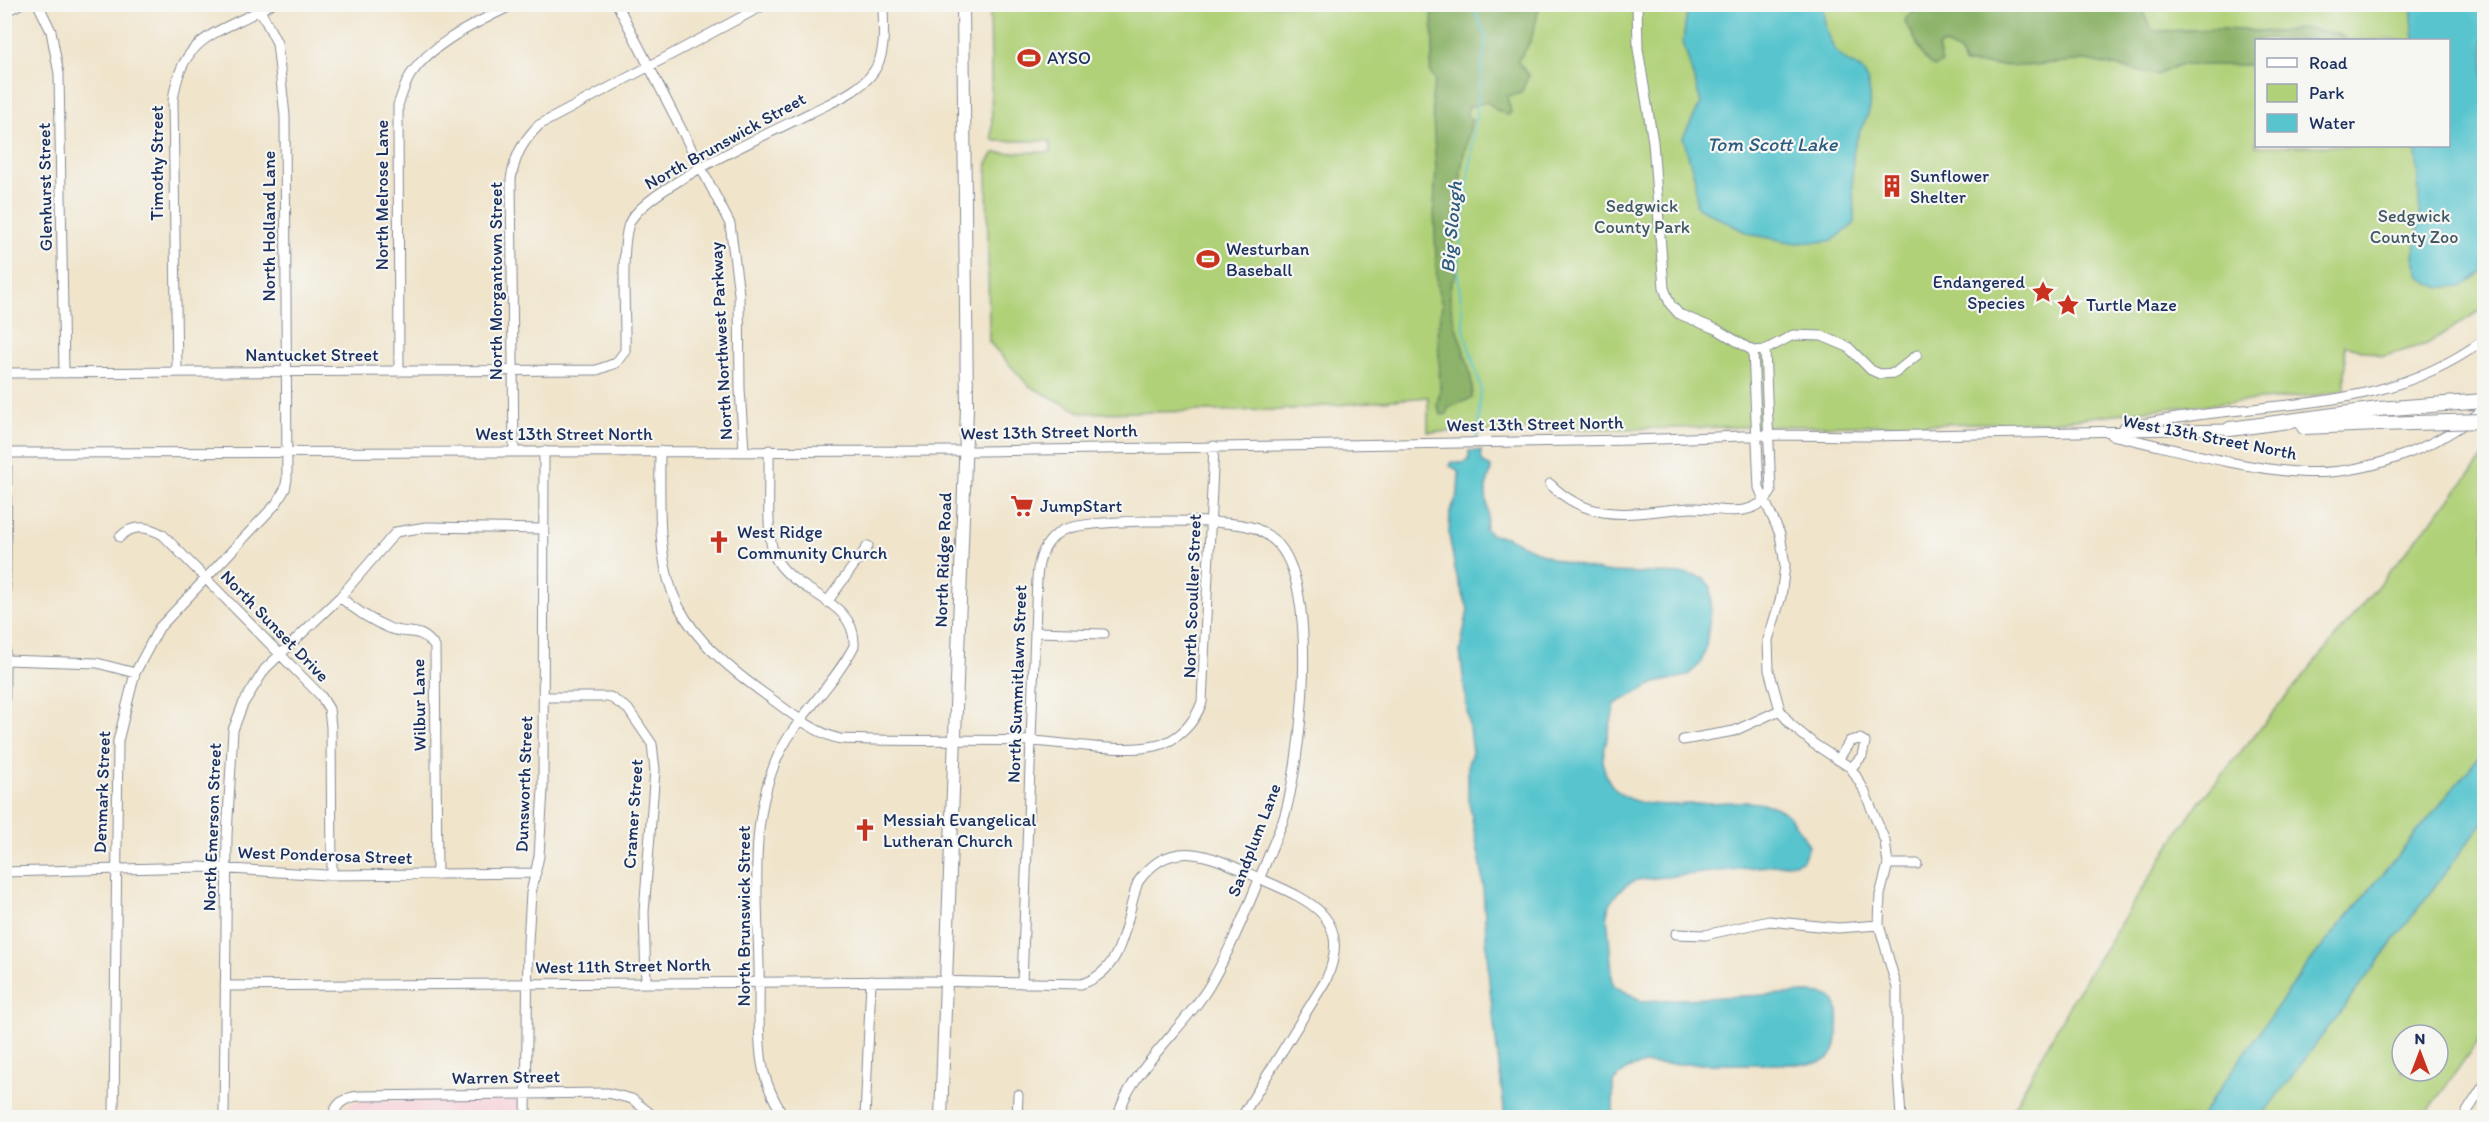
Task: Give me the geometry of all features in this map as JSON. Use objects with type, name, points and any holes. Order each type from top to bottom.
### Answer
[{"type":"highway","points":[[2230,429],[2379,409],[2484,401]]},
{"type":"highway","points":[[2230,429],[2484,421]]},
{"type":"main road","name":"North Ridge Road","points":[[941,1118],[965,451],[963,4]]},
{"type":"street","points":[[4,12],[20,4]]},
{"type":"street","name":"Glenhurst Street","points":[[38,4],[51,31],[59,74],[64,373]]},
{"type":"street","name":"Timothy Street","points":[[177,372],[173,101],[176,77],[180,65],[193,48],[224,27],[258,8],[271,4]]},
{"type":"street","name":"North Melrose Lane","points":[[399,372],[398,105],[410,76],[426,56],[514,4]]},
{"type":"street","name":"North Northwest Parkway","points":[[617,4],[730,224],[739,294],[740,389],[744,450]]},
{"type":"street","name":"North Morgantown Street","points":[[514,451],[511,179],[515,156],[527,137],[539,125],[766,4]]},
{"type":"street","name":"North Brunswick Street","points":[[616,363],[625,351],[626,246],[629,224],[636,211],[650,199],[702,168],[834,101],[865,82],[880,60],[883,4]]},
{"type":"street","points":[[1637,4],[1638,49],[1653,142],[1665,294],[1679,314],[1718,330],[1753,351],[1765,350],[1793,335],[1822,336],[1848,347],[1871,369],[1880,374],[1895,373],[1917,355]]},
{"type":"street","name":"North Holland Lane","points":[[258,8],[277,43],[285,116],[288,452]]},
{"type":"street","name":"West 13th Street North","points":[[2095,432],[2214,413],[2339,400],[2378,392],[2439,366],[2484,340]]},
{"type":"street","points":[[1550,484],[1568,500],[1609,514],[1626,516],[1691,508],[1740,511],[1765,501],[1771,492],[1765,350]]},
{"type":"street","points":[[1753,351],[1759,488],[1780,534],[1785,565],[1781,597],[1770,625],[1767,655],[1780,710],[1790,724],[1851,768],[1863,788],[1886,841],[1888,864],[1881,895],[1879,925],[1897,988],[1897,1055],[1901,1118]]},
{"type":"street","name":"Nantucket Street","points":[[7,373],[513,372],[597,370],[616,363]]},
{"type":"street","name":"West 13th Street North","points":[[2095,432],[2261,468],[2299,472],[2334,471],[2394,459],[2424,447],[2463,425],[2484,409]]},
{"type":"street","name":"West 13th Street North","points":[[6,453],[965,451],[1755,435],[2230,429]]},
{"type":"street","name":"North Scouller Street","points":[[1031,741],[1147,747],[1176,737],[1198,713],[1205,688],[1214,446]]},
{"type":"street","points":[[660,450],[662,559],[678,609],[693,632],[748,682],[818,732],[840,739],[1031,741]]},
{"type":"street","name":"North Brunswick Street","points":[[769,450],[771,547],[784,570],[849,620],[853,625],[854,646],[834,680],[786,741],[776,760],[760,814],[759,982],[762,1062],[771,1092],[785,1118]]},
{"type":"street","name":"Dunsworth Street","points":[[525,1118],[531,893],[539,856],[543,789],[544,451]]},
{"type":"street","name":"Denmark Street","points":[[114,1118],[118,741],[125,705],[135,673],[159,628],[282,496],[287,479],[288,452]]},
{"type":"street","points":[[4,769],[6,453]]},
{"type":"street","name":"Sandplum Lane","points":[[1054,536],[1070,527],[1086,524],[1210,522],[1254,528],[1275,540],[1282,549],[1290,566],[1302,618],[1297,764],[1283,821],[1210,984],[1178,1031],[1126,1094],[1118,1118]]},
{"type":"street","name":"North Sunset Drive","points":[[120,537],[127,529],[138,527],[154,530],[174,545],[321,696],[329,709],[331,727],[332,875]]},
{"type":"street","name":"North Emerson Street","points":[[224,1118],[226,868],[233,730],[252,687],[280,654],[340,597],[396,532],[426,527],[544,529]]},
{"type":"street","name":"North Summitlawn Street","points":[[1022,983],[1039,563],[1043,550],[1054,536]]},
{"type":"street","points":[[827,602],[868,546]]},
{"type":"street","name":"Wilbur Lane","points":[[340,597],[373,621],[393,630],[420,632],[435,647],[437,875]]},
{"type":"street","points":[[1036,632],[1104,634]]},
{"type":"street","points":[[5,660],[97,663],[135,673]]},
{"type":"street","name":"Cramer Street","points":[[544,697],[610,697],[628,709],[652,744],[656,770],[644,912],[646,982]]},
{"type":"street","points":[[1683,740],[1734,730],[1780,710]]},
{"type":"street","points":[[1838,760],[1850,741],[1865,742],[1862,756],[1851,768]]},
{"type":"street","name":"West 11th Street North","points":[[225,986],[871,981],[1081,984],[1103,975],[1112,965],[1118,953],[1138,882],[1147,870],[1168,856],[1192,853],[1207,856],[1316,905],[1331,928],[1335,952],[1326,980],[1241,1118]]},
{"type":"street","points":[[1888,864],[1917,864]]},
{"type":"street","name":"West Ponderosa Street","points":[[4,872],[226,868],[332,875],[536,873]]},
{"type":"street","points":[[1676,934],[1705,935],[1768,921],[1838,928],[1879,925]]},
{"type":"street","points":[[865,1118],[871,981]]},
{"type":"street","points":[[2463,1118],[2484,1085]]},
{"type":"street","name":"Warren Street","points":[[333,1118],[334,1110],[349,1097],[608,1093],[633,1099],[656,1118]]},
{"type":"street","points":[[1017,1095],[1017,1118]]},
{"type":"street","points":[[1832,1118],[1846,1118]]},
{"type":"shaded area","points":[[516,1097],[520,1099],[521,1117],[339,1118],[341,1110],[358,1101]]},
{"type":"green space","points":[[2139,4],[2154,31],[2222,29],[2277,32],[2302,28],[2339,34],[2346,39],[2255,39],[2255,65],[2179,65],[2157,75],[2086,60],[2023,66],[1964,64],[1960,52],[1943,44],[1938,47],[1942,63],[1934,67],[1924,57],[1905,23],[1906,18],[1916,10],[1915,5]]},
{"type":"green space","name":"Sedgwick County Park","points":[[990,5],[2484,5],[2484,308],[2427,344],[2388,355],[2382,356],[2345,345],[2345,390],[2320,395],[2155,409],[2051,422],[1428,432],[1428,397],[1279,410],[1082,413],[1029,386],[989,342],[987,163],[994,153],[1051,152],[1050,141],[996,141],[992,139]]},
{"type":"green space","points":[[1432,5],[1539,5],[1532,35],[1517,61],[1529,75],[1521,93],[1507,96],[1511,112],[1508,115],[1487,102],[1468,107],[1467,116],[1472,120],[1463,158],[1458,199],[1460,220],[1452,234],[1453,260],[1459,266],[1450,288],[1450,301],[1469,370],[1472,398],[1448,408],[1447,414],[1441,415],[1437,405],[1440,391],[1438,331],[1442,305],[1437,286],[1434,207],[1436,169],[1432,98],[1435,80],[1430,72],[1433,48]]},
{"type":"green space","points":[[2484,457],[2484,1032],[2450,1080],[2450,1023],[2390,1023],[2390,1083],[2448,1083],[2424,1117],[2008,1118],[2075,995],[2192,811]]},
{"type":"water","name":"Tom Scott Lake","points":[[1688,5],[1823,5],[1825,25],[1832,44],[1840,56],[1862,71],[1870,93],[1869,110],[1858,135],[1853,155],[1854,224],[1832,241],[1795,243],[1749,234],[1696,206],[1695,179],[1683,137],[1701,103],[1683,42]]},
{"type":"water","points":[[2411,5],[2484,5],[2484,271],[2463,286],[2441,287],[2430,284],[2420,277],[2414,256],[2420,217],[2416,147],[2450,147],[2450,39],[2414,39]]},
{"type":"water","points":[[1469,451],[1481,451],[1482,462],[1491,467],[1486,487],[1488,514],[1485,529],[1492,535],[1506,537],[1553,559],[1604,572],[1688,574],[1704,579],[1711,587],[1711,610],[1705,652],[1700,664],[1687,676],[1655,683],[1615,704],[1603,757],[1611,785],[1628,798],[1651,804],[1761,803],[1785,813],[1797,826],[1809,846],[1803,860],[1795,863],[1637,880],[1626,885],[1614,898],[1607,914],[1613,985],[1642,1001],[1806,993],[1827,996],[1836,1003],[1838,1025],[1833,1053],[1825,1060],[1808,1064],[1645,1064],[1627,1069],[1613,1082],[1613,1117],[1505,1117],[1489,981],[1482,872],[1468,797],[1468,764],[1472,753],[1460,651],[1468,609],[1456,574],[1449,535],[1450,512],[1458,494],[1459,473],[1450,466],[1452,462],[1463,463],[1469,460]]},
{"type":"water","points":[[2484,751],[2484,821],[2261,1117],[2200,1117],[2303,970]]},
{"type":"waterway","name":"Big Slough","points":[[1477,4],[1476,13],[1486,36],[1457,269],[1465,334],[1481,388],[1477,441]]},
{"type":"place","name":"AYSO","points":[[1029,58]]},
{"type":"place","name":"Sunflower Shelter","points":[[1892,186]]},
{"type":"place","name":"Westurban Baseball","points":[[1208,259]]},
{"type":"place","name":"Endangered Species","points":[[2043,292]]},
{"type":"place","name":"Turtle Maze","points":[[2068,305]]},
{"type":"place","name":"JumpStart","points":[[1022,506]]},
{"type":"place","name":"West Ridge Community Church","points":[[719,542]]},
{"type":"place","name":"Messiah Evangelical Lutheran Church","points":[[865,830]]},
{"type":"park label","name":"Sedgwick County Zoo","points":[[2414,226]]}]
